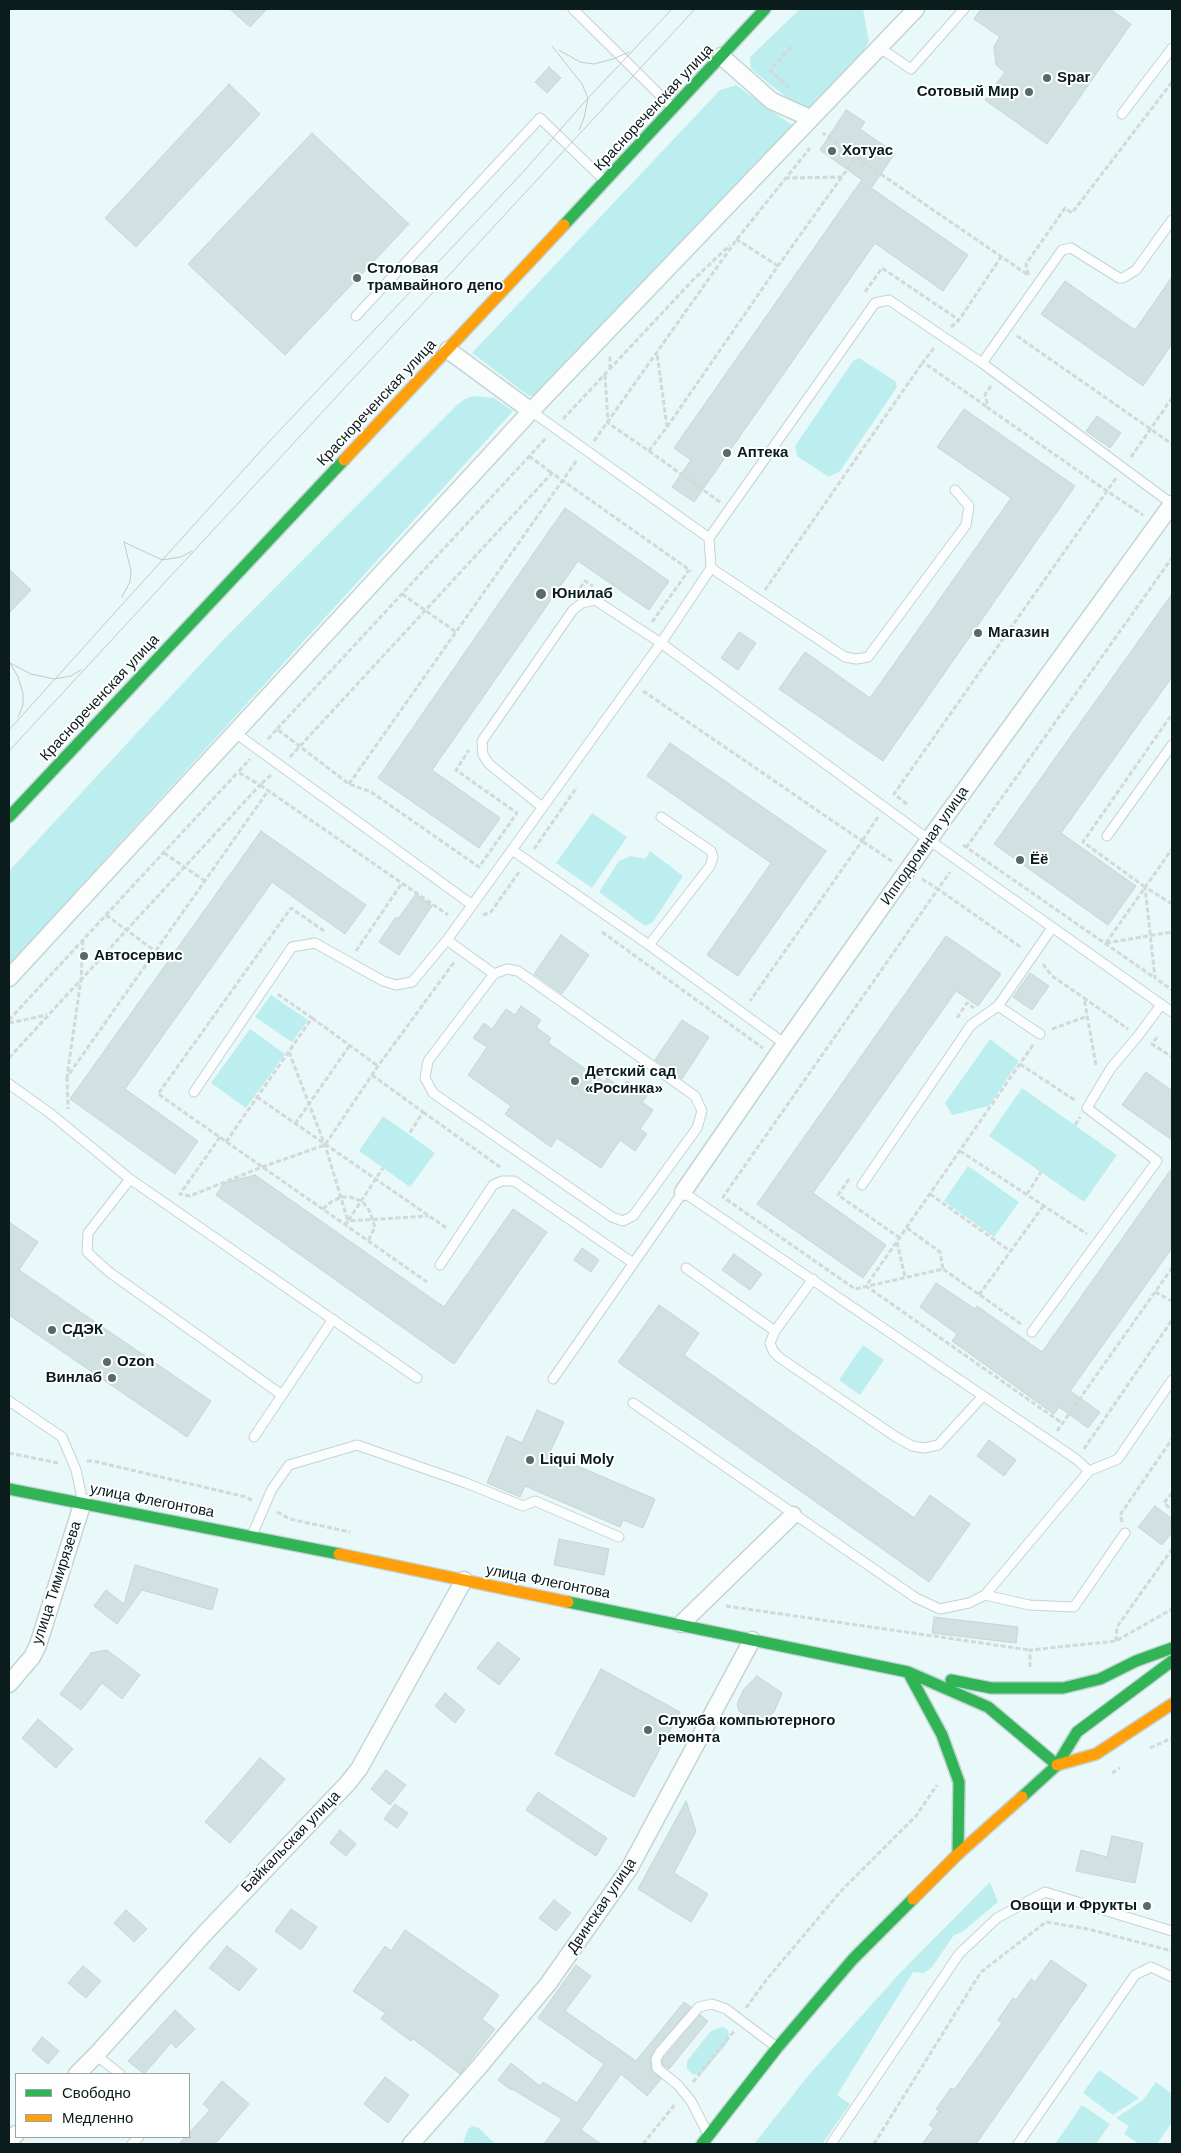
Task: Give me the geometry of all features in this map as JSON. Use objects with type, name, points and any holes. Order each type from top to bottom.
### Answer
[{"type":"main road","name":"Краснореченская улица","points":[[9,817],[606,182],[672,107],[765,9]]},
{"type":"main road","name":"улица Флегонтова","points":[[9,1489],[252,1536],[908,1672],[988,1707],[1057,1765]]},
{"type":"main road","points":[[908,1672],[991,1688],[1063,1688],[1100,1679],[1172,1648]]},
{"type":"main road","points":[[706,2140],[777,2048],[853,1959],[958,1854],[1057,1765],[1077,1732],[1172,1661]]},
{"type":"main road","points":[[908,1672],[942,1735],[959,1782],[958,1854]]},
{"type":"main road","points":[[1057,1765],[1096,1754],[1172,1704]]},
{"type":"street","points":[[9,978],[531,411],[814,124],[916,9]]},
{"type":"street","points":[[721,56],[772,101],[814,124]]},
{"type":"street","points":[[448,350],[531,411]]},
{"type":"street","name":"Ипподромная улица","points":[[684,1192],[785,1044],[929,840],[1172,504]]},
{"type":"street","name":"улица Тимирязева","points":[[9,1684],[32,1657],[38,1645],[83,1502]]},
{"type":"street","points":[[681,1624],[793,1515]]},
{"type":"street","name":"Байкальская улица","points":[[78,2073],[206,1932],[347,1784],[359,1769],[464,1580]]},
{"type":"street","name":"Двинская улица","points":[[411,2144],[479,2067],[548,1984],[629,1869],[752,1640]]},
{"type":"lane","points":[[574,9],[672,107]]},
{"type":"lane","points":[[880,48],[911,69],[964,9]]},
{"type":"lane","points":[[1122,114],[1172,48]]},
{"type":"lane","points":[[356,316],[540,118],[606,182]]},
{"type":"lane","points":[[982,362],[1062,250],[1071,248],[1119,278],[1128,277],[1136,270],[1172,220]]},
{"type":"lane","points":[[194,1092],[292,947],[315,944],[383,981],[396,985],[412,982],[446,940],[661,643],[711,568],[709,538],[874,303],[889,300],[982,362],[1172,504]]},
{"type":"lane","points":[[531,411],[709,538]]},
{"type":"lane","points":[[711,568],[846,657],[856,660],[868,657],[966,525],[969,506],[955,490]]},
{"type":"lane","points":[[542,806],[489,764],[483,755],[482,741],[573,610],[582,603],[595,600],[661,643],[929,840],[1172,1012]]},
{"type":"lane","points":[[234,732],[471,904]]},
{"type":"lane","points":[[1107,836],[1172,745]]},
{"type":"lane","points":[[648,945],[710,866],[713,858],[711,851],[660,817]]},
{"type":"lane","points":[[512,850],[785,1044]]},
{"type":"lane","points":[[862,1185],[971,1025],[998,1006],[1052,928]]},
{"type":"lane","points":[[446,940],[494,974]]},
{"type":"lane","points":[[507,969],[518,971],[695,1096],[702,1111],[697,1128],[633,1216],[623,1221],[612,1217],[433,1093],[425,1078],[428,1061],[494,974],[507,969]]},
{"type":"lane","points":[[1032,1332],[1157,1161],[1086,1108],[1111,1068],[1161,1005]]},
{"type":"lane","points":[[998,1006],[1040,1034]]},
{"type":"lane","points":[[9,1084],[130,1178],[417,1378]]},
{"type":"lane","points":[[130,1178],[88,1232],[86,1252],[109,1272],[282,1395]]},
{"type":"lane","points":[[440,1265],[493,1185],[514,1181],[633,1263]]},
{"type":"lane","points":[[553,1379],[684,1192],[1076,1459],[1089,1471]]},
{"type":"lane","points":[[686,1268],[775,1331]]},
{"type":"lane","points":[[813,1279],[775,1331],[770,1343],[773,1351],[780,1358],[912,1446],[924,1448],[938,1445],[983,1396]]},
{"type":"lane","points":[[254,1437],[333,1319]]},
{"type":"lane","points":[[633,1404],[916,1598],[940,1609],[969,1602],[985,1595],[1089,1471],[1118,1458],[1172,1380]]},
{"type":"lane","points":[[9,1401],[62,1437],[73,1462],[83,1502]]},
{"type":"lane","points":[[252,1536],[272,1489],[289,1465],[357,1445],[466,1483],[523,1506],[535,1501],[619,1537]]},
{"type":"lane","points":[[985,1595],[1029,1605],[1074,1606],[1125,1533]]},
{"type":"lane","points":[[835,2143],[959,1954],[997,1918],[1045,1892],[1172,1931]]},
{"type":"lane","points":[[1018,2144],[1135,1975],[1151,1967],[1172,1977]]},
{"type":"lane","points":[[706,2140],[691,2101],[678,2085],[657,2068],[656,2058],[660,2052],[699,2007],[712,2004],[726,2009],[740,2018],[777,2048]]},
{"type":"lane","points":[[96,2055],[119,2073]]},
{"type":"path","points":[[792,46],[770,70],[792,90]]},
{"type":"path","points":[[1028,275],[1026,264],[1065,208],[1072,213],[1172,82]]},
{"type":"path","points":[[814,124],[823,133],[856,157],[1039,282]]},
{"type":"path","points":[[598,435],[736,239],[823,133]]},
{"type":"path","points":[[649,451],[856,157]]},
{"type":"path","points":[[785,178],[842,177]]},
{"type":"path","points":[[736,239],[778,266]]},
{"type":"path","points":[[277,729],[693,280],[736,239]]},
{"type":"path","points":[[759,599],[923,362],[942,337],[959,320],[1001,256]]},
{"type":"path","points":[[1006,328],[1172,444]]},
{"type":"path","points":[[657,352],[667,427]]},
{"type":"path","points":[[923,362],[1106,491],[1116,478]]},
{"type":"path","points":[[605,374],[608,423]]},
{"type":"path","points":[[988,408],[985,394],[999,375]]},
{"type":"path","points":[[1127,462],[1172,398]]},
{"type":"path","points":[[608,423],[730,509]]},
{"type":"path","points":[[529,456],[703,580]]},
{"type":"path","points":[[349,784],[578,459]]},
{"type":"path","points":[[291,756],[552,473]]},
{"type":"path","points":[[966,847],[1172,558]]},
{"type":"path","points":[[402,594],[456,632]]},
{"type":"path","points":[[9,1022],[250,759]]},
{"type":"path","points":[[9,1058],[260,785],[238,772]]},
{"type":"path","points":[[67,1077],[268,791]]},
{"type":"path","points":[[894,794],[862,841],[894,863]]},
{"type":"path","points":[[1106,943],[1172,849]]},
{"type":"path","points":[[164,853],[205,881]]},
{"type":"path","points":[[943,1269],[855,1289],[723,1197],[950,872]]},
{"type":"path","points":[[347,946],[355,952],[402,883]]},
{"type":"path","points":[[1145,887],[1172,904]]},
{"type":"path","points":[[1145,887],[1156,978]]},
{"type":"path","points":[[938,889],[1045,965],[1052,976],[1138,1036],[1172,1057]]},
{"type":"path","points":[[331,936],[291,908],[158,1094],[427,1282]]},
{"type":"path","points":[[106,915],[155,951]]},
{"type":"path","points":[[1106,943],[1172,932]]},
{"type":"path","points":[[68,1128],[67,1077],[81,979],[83,940]]},
{"type":"path","points":[[1106,943],[1172,990]]},
{"type":"path","points":[[220,1137],[180,1194],[190,1196],[262,1167],[325,1145],[378,1066],[462,951]]},
{"type":"path","points":[[266,985],[378,1066]]},
{"type":"path","points":[[1084,998],[1100,1086]]},
{"type":"path","points":[[9,1022],[48,1015]]},
{"type":"path","points":[[866,1286],[1040,1034],[1088,1016]]},
{"type":"path","points":[[226,1142],[312,1018]]},
{"type":"path","points":[[1152,1044],[1162,1030]]},
{"type":"path","points":[[296,1124],[350,1046]]},
{"type":"path","points":[[289,1052],[325,1145],[348,1221]]},
{"type":"path","points":[[1020,1064],[1086,1108]]},
{"type":"path","points":[[372,1075],[508,1173],[514,1181]]},
{"type":"path","points":[[257,1097],[459,1236]]},
{"type":"path","points":[[408,1134],[423,1112]]},
{"type":"path","points":[[960,1151],[997,1177],[1002,1177],[1098,1241]]},
{"type":"path","points":[[346,1225],[384,1168]]},
{"type":"path","points":[[1027,1194],[1041,1172]]},
{"type":"path","points":[[930,1194],[1010,1251]]},
{"type":"path","points":[[323,1209],[341,1197],[350,1197],[362,1201],[373,1219],[374,1227],[368,1241]]},
{"type":"path","points":[[978,1295],[1044,1205]]},
{"type":"path","points":[[348,1221],[428,1216]]},
{"type":"path","points":[[907,1228],[940,1252],[943,1269],[1032,1332]]},
{"type":"path","points":[[897,1242],[905,1277]]},
{"type":"path","points":[[1049,1442],[1172,1268]]},
{"type":"path","points":[[866,1286],[1062,1423]]},
{"type":"path","points":[[1155,1292],[1172,1301]]},
{"type":"path","points":[[1076,1459],[1172,1320]]},
{"type":"path","points":[[1125,1533],[1120,1515],[1172,1439]]},
{"type":"path","points":[[9,1453],[56,1463],[93,1461],[246,1497],[290,1519],[358,1534]]},
{"type":"path","points":[[1172,1493],[1164,1504],[1172,1510]]},
{"type":"path","points":[[1116,1641],[1117,1627],[1172,1549]]},
{"type":"path","points":[[703,1603],[1030,1650],[1116,1641],[1172,1608]]},
{"type":"path","points":[[1030,1650],[1032,1689]]},
{"type":"path","points":[[1146,1749],[1172,1738]]},
{"type":"path","points":[[1112,1773],[1126,1764]]},
{"type":"path","points":[[643,2144],[734,2033],[740,2018],[767,1979],[829,1906],[916,1816],[938,1785]]},
{"type":"path","points":[[874,2144],[981,1972],[1046,1922],[1088,1929],[1172,1952]]},
{"type":"shaded area","points":[[800,9],[863,9],[869,42],[812,108],[801,109],[751,69],[750,57]]},
{"type":"shaded area","points":[[736,85],[793,126],[544,393],[529,396],[472,353],[720,90]]},
{"type":"shaded area","points":[[859,358],[895,381],[897,387],[840,471],[829,477],[797,456],[795,446],[853,361]]},
{"type":"shaded area","points":[[474,396],[494,398],[513,411],[9,965],[9,871],[222,641],[457,405],[465,399]]},
{"type":"shaded area","points":[[592,813],[627,837],[592,888],[556,863]]},
{"type":"shaded area","points":[[650,851],[683,876],[653,922],[645,926],[599,892],[619,861],[630,856],[645,859]]},
{"type":"shaded area","points":[[271,995],[308,1020],[292,1042],[255,1017]]},
{"type":"shaded area","points":[[250,1029],[285,1054],[246,1108],[211,1083]]},
{"type":"shaded area","points":[[990,1039],[1019,1061],[989,1106],[952,1115],[945,1103]]},
{"type":"shaded area","points":[[1022,1088],[1117,1155],[1084,1202],[989,1136]]},
{"type":"shaded area","points":[[383,1116],[435,1153],[410,1187],[359,1151]]},
{"type":"shaded area","points":[[968,1166],[1019,1202],[994,1237],[944,1201]]},
{"type":"shaded area","points":[[863,1345],[884,1360],[860,1395],[839,1380]]},
{"type":"shaded area","points":[[990,1882],[998,1902],[962,1932],[954,1935],[932,1967],[924,1973],[913,1972],[837,2095],[850,2104],[822,2144],[754,2144],[808,2076],[898,1975]]},
{"type":"shaded area","points":[[723,2027],[728,2030],[727,2043],[703,2072],[693,2075],[687,2069],[687,2061],[711,2031]]},
{"type":"shaded area","points":[[1099,2070],[1139,2098],[1113,2115],[1083,2093]]},
{"type":"shaded area","points":[[1156,2082],[1172,2094],[1172,2122],[1157,2144],[1139,2144],[1124,2134],[1129,2126],[1116,2118],[1143,2100]]},
{"type":"shaded area","points":[[1082,2105],[1110,2124],[1096,2144],[1055,2144]]},
{"type":"shaded area","points":[[473,2126],[479,2128],[495,2144],[463,2144],[468,2129]]},
{"type":"building","points":[[230,9],[267,9],[250,27]]},
{"type":"building","name":"Spar","points":[[981,9],[1110,9],[1131,24],[1047,144],[985,100],[1005,72],[996,65],[994,46],[1000,37],[974,19]]},
{"type":"building","points":[[549,67],[561,78],[547,93],[535,82]]},
{"type":"building","points":[[229,84],[260,114],[136,247],[105,218]]},
{"type":"building","points":[[846,110],[865,122],[860,129],[895,153],[872,187],[820,150]]},
{"type":"building","points":[[312,133],[409,224],[285,355],[188,264]]},
{"type":"building","points":[[861,181],[968,255],[943,291],[875,243],[694,502],[672,487],[691,460],[674,448]]},
{"type":"building","points":[[1172,277],[1172,344],[1143,386],[1041,314],[1065,281],[1135,330]]},
{"type":"building","points":[[964,409],[1075,486],[883,761],[779,689],[805,652],[870,698],[1011,498],[937,447]]},
{"type":"building","points":[[1097,416],[1121,433],[1110,448],[1086,431]]},
{"type":"building","points":[[565,508],[669,581],[649,610],[578,561],[432,770],[500,818],[479,848],[378,778]]},
{"type":"building","points":[[9,569],[31,590],[9,613]]},
{"type":"building","points":[[1172,594],[1172,677],[1061,833],[1136,886],[1108,925],[994,844]]},
{"type":"building","points":[[739,632],[756,643],[738,670],[721,658]]},
{"type":"building","points":[[670,743],[826,851],[738,976],[707,955],[771,863],[647,776]]},
{"type":"building","points":[[261,831],[366,905],[345,934],[272,882],[125,1089],[198,1141],[175,1174],[70,1099]]},
{"type":"building","points":[[416,894],[432,906],[399,955],[379,942],[396,917],[398,919]]},
{"type":"building","points":[[561,935],[589,955],[562,994],[534,974]]},
{"type":"building","points":[[946,936],[1001,974],[978,1006],[956,991],[813,1193],[886,1245],[863,1278],[757,1204]]},
{"type":"building","points":[[1030,973],[1049,986],[1032,1010],[1013,997]]},
{"type":"building","points":[[521,1006],[541,1020],[536,1027],[551,1038],[548,1043],[604,1082],[607,1078],[622,1088],[627,1081],[647,1096],[642,1102],[653,1110],[640,1129],[647,1134],[635,1151],[620,1140],[601,1168],[557,1138],[551,1147],[505,1114],[511,1106],[468,1075],[487,1047],[473,1038],[484,1023],[492,1029],[506,1009],[515,1015]]},
{"type":"building","points":[[682,1020],[709,1037],[682,1079],[655,1060]]},
{"type":"building","points":[[1146,1072],[1172,1091],[1172,1140],[1122,1105]]},
{"type":"building","points":[[1172,1168],[1172,1248],[1070,1391],[1100,1412],[1088,1428],[1059,1407],[1054,1414],[952,1341],[957,1334],[920,1307],[936,1283],[975,1309],[977,1306],[1042,1352]]},
{"type":"building","points":[[255,1175],[444,1307],[513,1209],[547,1232],[454,1364],[216,1195],[224,1183]]},
{"type":"building","points":[[9,1222],[38,1242],[19,1270],[211,1401],[187,1437],[9,1315]]},
{"type":"building","points":[[582,1248],[599,1260],[591,1272],[574,1260]]},
{"type":"building","points":[[734,1254],[762,1274],[750,1290],[722,1270]]},
{"type":"building","points":[[659,1305],[699,1333],[684,1355],[914,1518],[930,1495],[970,1524],[929,1582],[618,1362]]},
{"type":"building","name":"Liqui Moly","points":[[537,1410],[564,1422],[549,1454],[655,1499],[643,1528],[623,1520],[620,1527],[525,1486],[520,1497],[487,1483],[507,1436],[522,1443]]},
{"type":"building","points":[[989,1440],[1016,1460],[1004,1476],[977,1456]]},
{"type":"building","points":[[1155,1506],[1172,1519],[1172,1532],[1162,1545],[1138,1527]]},
{"type":"building","points":[[559,1539],[609,1549],[604,1575],[554,1565]]},
{"type":"building","points":[[135,1565],[218,1589],[212,1610],[142,1590],[117,1624],[94,1606],[106,1590],[124,1604]]},
{"type":"building","points":[[934,1617],[1018,1627],[1016,1643],[932,1633]]},
{"type":"building","points":[[498,1642],[520,1659],[499,1685],[477,1668]]},
{"type":"building","points":[[107,1650],[140,1675],[122,1699],[102,1683],[81,1710],[60,1694],[91,1653]]},
{"type":"building","points":[[601,1669],[680,1712],[634,1797],[555,1754]]},
{"type":"building","points":[[757,1676],[782,1693],[774,1712],[760,1724],[739,1711],[737,1704],[744,1689]]},
{"type":"building","points":[[445,1693],[465,1710],[455,1723],[435,1706]]},
{"type":"building","points":[[38,1719],[73,1749],[56,1768],[22,1738]]},
{"type":"building","points":[[260,1758],[285,1779],[230,1843],[205,1822]]},
{"type":"building","points":[[386,1770],[406,1785],[390,1805],[371,1789]]},
{"type":"building","points":[[538,1792],[607,1838],[596,1856],[526,1810]]},
{"type":"building","points":[[686,1801],[696,1831],[674,1873],[708,1894],[691,1922],[638,1889]]},
{"type":"building","points":[[395,1804],[408,1813],[397,1828],[384,1819]]},
{"type":"building","points":[[340,1830],[356,1844],[346,1856],[330,1843]]},
{"type":"building","points":[[1112,1836],[1143,1843],[1135,1883],[1076,1871],[1081,1850],[1107,1857]]},
{"type":"building","points":[[554,1900],[571,1913],[556,1931],[539,1918]]},
{"type":"building","points":[[291,1909],[317,1927],[301,1950],[275,1931]]},
{"type":"building","points":[[126,1910],[147,1929],[134,1942],[114,1923]]},
{"type":"building","points":[[405,1930],[499,1995],[482,2019],[495,2029],[460,2074],[413,2039],[411,2041],[381,2019],[385,2013],[353,1991],[385,1946],[391,1951]]},
{"type":"building","points":[[227,1946],[257,1969],[239,1991],[209,1968]]},
{"type":"building","points":[[1051,1960],[1087,1985],[976,2144],[922,2144],[934,2128],[929,2125],[939,2111],[936,2109],[951,2088],[954,2090],[1002,2023],[998,2020],[1013,1998],[1016,2000],[1031,1979],[1035,1982]]},
{"type":"building","points":[[576,1965],[591,1976],[565,2011],[636,2061],[684,2002],[691,2007],[651,2056],[651,2069],[661,2079],[647,2096],[621,2074],[581,2130],[601,2144],[544,2144],[562,2119],[511,2090],[498,2080],[511,2063],[540,2086],[543,2082],[577,2103],[604,2064],[538,2018]]},
{"type":"building","points":[[83,1966],[101,1981],[86,1998],[68,1983]]},
{"type":"building","points":[[175,2010],[195,2029],[176,2048],[171,2043],[145,2073],[128,2061]]},
{"type":"building","points":[[700,2015],[708,2021],[669,2069],[663,2065],[662,2060]]},
{"type":"building","points":[[42,2037],[59,2051],[48,2064],[32,2050]]},
{"type":"building","points":[[385,2077],[409,2095],[388,2123],[364,2104]]},
{"type":"building","points":[[222,2081],[249,2104],[215,2144],[179,2144],[184,2138],[190,2138],[190,2132],[210,2110],[203,2104]]},
{"type":"tram line","points":[[9,730],[266,445],[524,171],[588,98],[672,9]]},
{"type":"tram line","points":[[9,751],[695,9]]},
{"type":"tram line","points":[[552,46],[582,84],[588,98],[584,118],[579,130]]},
{"type":"tram line","points":[[559,50],[580,62],[594,64],[629,52]]},
{"type":"tram line","points":[[124,542],[162,560],[181,557],[192,551]]},
{"type":"tram line","points":[[122,597],[130,582],[131,571],[124,542]]},
{"type":"tram line","points":[[10,663],[31,674],[54,679],[71,676],[81,670]]},
{"type":"tram line","points":[[10,663],[18,677],[23,693],[23,705],[18,717]]},
{"type":"traffic: fast","points":[[564,225],[765,9]]},
{"type":"traffic: fast","points":[[9,817],[344,460]]},
{"type":"traffic: fast","points":[[9,1489],[339,1554]]},
{"type":"traffic: fast","points":[[568,1602],[908,1672],[988,1707],[1057,1765]]},
{"type":"traffic: fast","points":[[951,1680],[991,1688],[1063,1688],[1100,1679],[1136,1661],[1172,1648]]},
{"type":"traffic: fast","points":[[1022,1797],[1057,1765],[1077,1732],[1172,1661]]},
{"type":"traffic: fast","points":[[908,1672],[942,1735],[959,1782],[958,1854]]},
{"type":"traffic: fast","points":[[702,2144],[777,2048],[853,1959],[913,1899]]},
{"type":"traffic: slow","points":[[344,460],[564,225]]},
{"type":"traffic: slow","points":[[339,1554],[568,1602]]},
{"type":"traffic: slow","points":[[1057,1765],[1096,1754],[1172,1704]]},
{"type":"traffic: slow","points":[[913,1899],[958,1854],[1022,1797]]},
{"type":"place","name":"Spar","points":[[1047,78]]},
{"type":"place","name":"Сотовый Мир","points":[[1029,92]]},
{"type":"place","name":"Хотуас","points":[[832,151]]},
{"type":"place","name":"Столовая трамвайного депо","points":[[357,278]]},
{"type":"place","name":"Аптека","points":[[727,453]]},
{"type":"place","name":"Юнилаб","points":[[541,594]]},
{"type":"place","name":"Магазин","points":[[978,633]]},
{"type":"place","name":"Ёё","points":[[1020,860]]},
{"type":"place","name":"Автосервис","points":[[84,956]]},
{"type":"place","name":"Детский сад «Росинка»","points":[[575,1081]]},
{"type":"place","name":"СДЭК","points":[[52,1330]]},
{"type":"place","name":"Ozon","points":[[107,1362]]},
{"type":"place","name":"Винлаб","points":[[112,1378]]},
{"type":"place","name":"Liqui Moly","points":[[530,1460]]},
{"type":"place","name":"Служба компьютерного ремонта","points":[[648,1730]]},
{"type":"place","name":"Овощи и Фрукты","points":[[1147,1906]]}]
